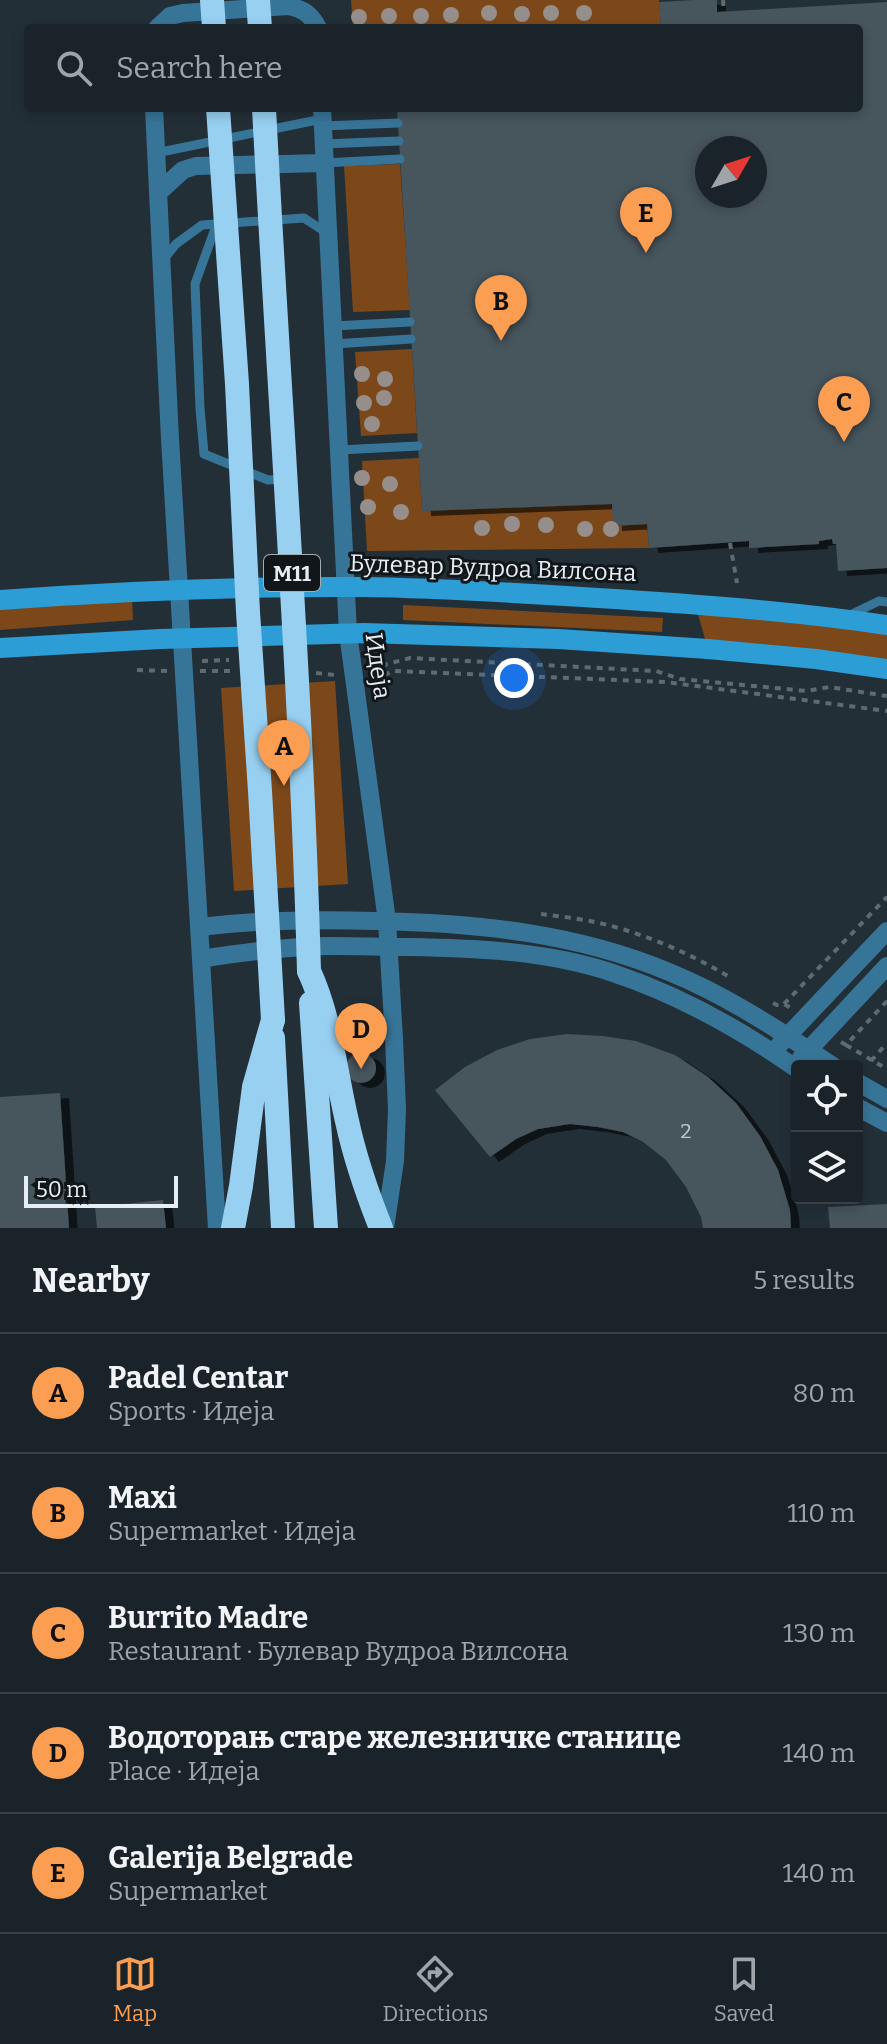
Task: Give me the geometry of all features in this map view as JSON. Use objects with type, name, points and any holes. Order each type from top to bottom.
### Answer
[{"type":"highway","points":[[212,0],[214,24]]},
{"type":"highway","points":[[258,0],[260,24]]},
{"type":"highway","name":"M11","points":[[218,112],[237,384],[283,1228]]},
{"type":"highway","name":"M11","points":[[264,112],[296,637],[309,971],[326,1228]]},
{"type":"highway","points":[[309,971],[321,996],[329,1027],[354,1152],[383,1228]]},
{"type":"highway","points":[[233,1228],[254,1087],[273,1020]]},
{"type":"main road","name":"Булевар Вудроа Вилсона","points":[[0,600],[179,590],[301,588],[502,592],[729,607],[887,625]]},
{"type":"main road","points":[[0,648],[348,633],[558,639],[708,649],[887,669]]},
{"type":"street","points":[[166,15],[288,6],[313,14]]},
{"type":"street","points":[[154,112],[217,1228]]},
{"type":"street","points":[[159,192],[183,170],[322,132]]},
{"type":"street","name":"Идеја","points":[[322,132],[348,633],[389,947],[397,1109],[395,1161],[383,1228]]},
{"type":"street","points":[[200,927],[258,921],[387,921],[469,924],[565,939],[612,951],[725,997],[824,1060]]},
{"type":"street","points":[[773,1052],[887,931]]},
{"type":"street","points":[[201,959],[260,950],[332,946],[506,951],[566,961],[611,972],[665,992],[706,1013],[791,1065]]},
{"type":"street","points":[[801,1060],[887,966]]},
{"type":"street","points":[[863,1085],[887,1099]]},
{"type":"street","points":[[863,1110],[887,1123]]},
{"type":"lane","points":[[156,153],[398,123]]},
{"type":"lane","points":[[322,132],[399,141]]},
{"type":"lane","points":[[322,132],[400,159]]},
{"type":"lane","points":[[280,218],[287,324]]},
{"type":"lane","points":[[162,262],[176,244],[202,225],[304,218],[327,233]]},
{"type":"lane","points":[[217,223],[195,284],[204,454],[268,480],[297,478]]},
{"type":"lane","points":[[334,335],[410,322]]},
{"type":"lane","points":[[334,335],[411,339]]},
{"type":"lane","points":[[339,450],[418,446]]},
{"type":"lane","points":[[297,492],[302,634]]},
{"type":"lane","points":[[842,619],[879,601],[887,602]]},
{"type":"path","points":[[723,0],[724,12]]},
{"type":"path","points":[[730,543],[737,583]]},
{"type":"path","points":[[353,663],[380,666],[410,658],[656,671],[680,679],[807,691],[829,687],[887,696]]},
{"type":"path","points":[[137,670],[230,660]]},
{"type":"path","points":[[372,681],[393,671],[666,682],[887,711]]},
{"type":"path","points":[[784,1004],[887,897]]},
{"type":"path","points":[[871,1061],[887,1043]]},
{"type":"path","points":[[846,1045],[887,1069]]},
{"type":"shaded area","points":[[351,0],[659,0],[661,24],[353,24]]},
{"type":"shaded area","points":[[400,164],[410,310],[353,312],[344,166]]},
{"type":"shaded area","points":[[412,349],[417,433],[361,436],[355,352]]},
{"type":"shaded area","points":[[419,458],[422,511],[612,504],[614,526],[647,524],[649,548],[367,551],[362,461]]},
{"type":"shaded area","points":[[132,599],[133,620],[0,630],[0,609]]},
{"type":"shaded area","points":[[695,604],[887,625],[887,669],[708,649]]},
{"type":"shaded area","points":[[403,605],[663,618],[662,632],[403,620]]},
{"type":"shaded area","points":[[335,681],[348,884],[234,891],[221,688]]},
{"type":"building","points":[[717,0],[717,12],[887,2],[887,568],[838,571],[836,544],[832,539],[819,541],[819,544],[749,548],[749,541],[649,548],[647,524],[613,526],[612,504],[422,511],[397,112],[863,112],[863,24],[661,24],[659,2]]},
{"type":"building","points":[[567,1034],[636,1041],[675,1055],[708,1077],[736,1103],[760,1136],[778,1170],[790,1210],[791,1228],[703,1228],[686,1187],[666,1160],[643,1142],[623,1132],[570,1124],[538,1129],[516,1139],[490,1157],[435,1090],[465,1067],[497,1050],[530,1039]]},
{"type":"building","points":[[361,1053],[371,1058],[376,1068],[371,1078],[361,1083],[351,1078],[346,1068],[351,1058]]},
{"type":"building","points":[[60,1093],[69,1228],[0,1228],[0,1097]]},
{"type":"building","points":[[163,1200],[166,1228],[97,1228],[95,1207]]},
{"type":"building","points":[[887,1204],[887,1228],[830,1228],[828,1207]]},
{"type":"place","name":"Galerija Belgrade","points":[[646,253]]},
{"type":"place","name":"Maxi","points":[[501,341]]},
{"type":"place","name":"Burrito Madre","points":[[844,442]]},
{"type":"place","name":"Padel Centar","points":[[284,786]]},
{"type":"place","name":"Водоторањ старе железничке станице","points":[[361,1069]]}]
